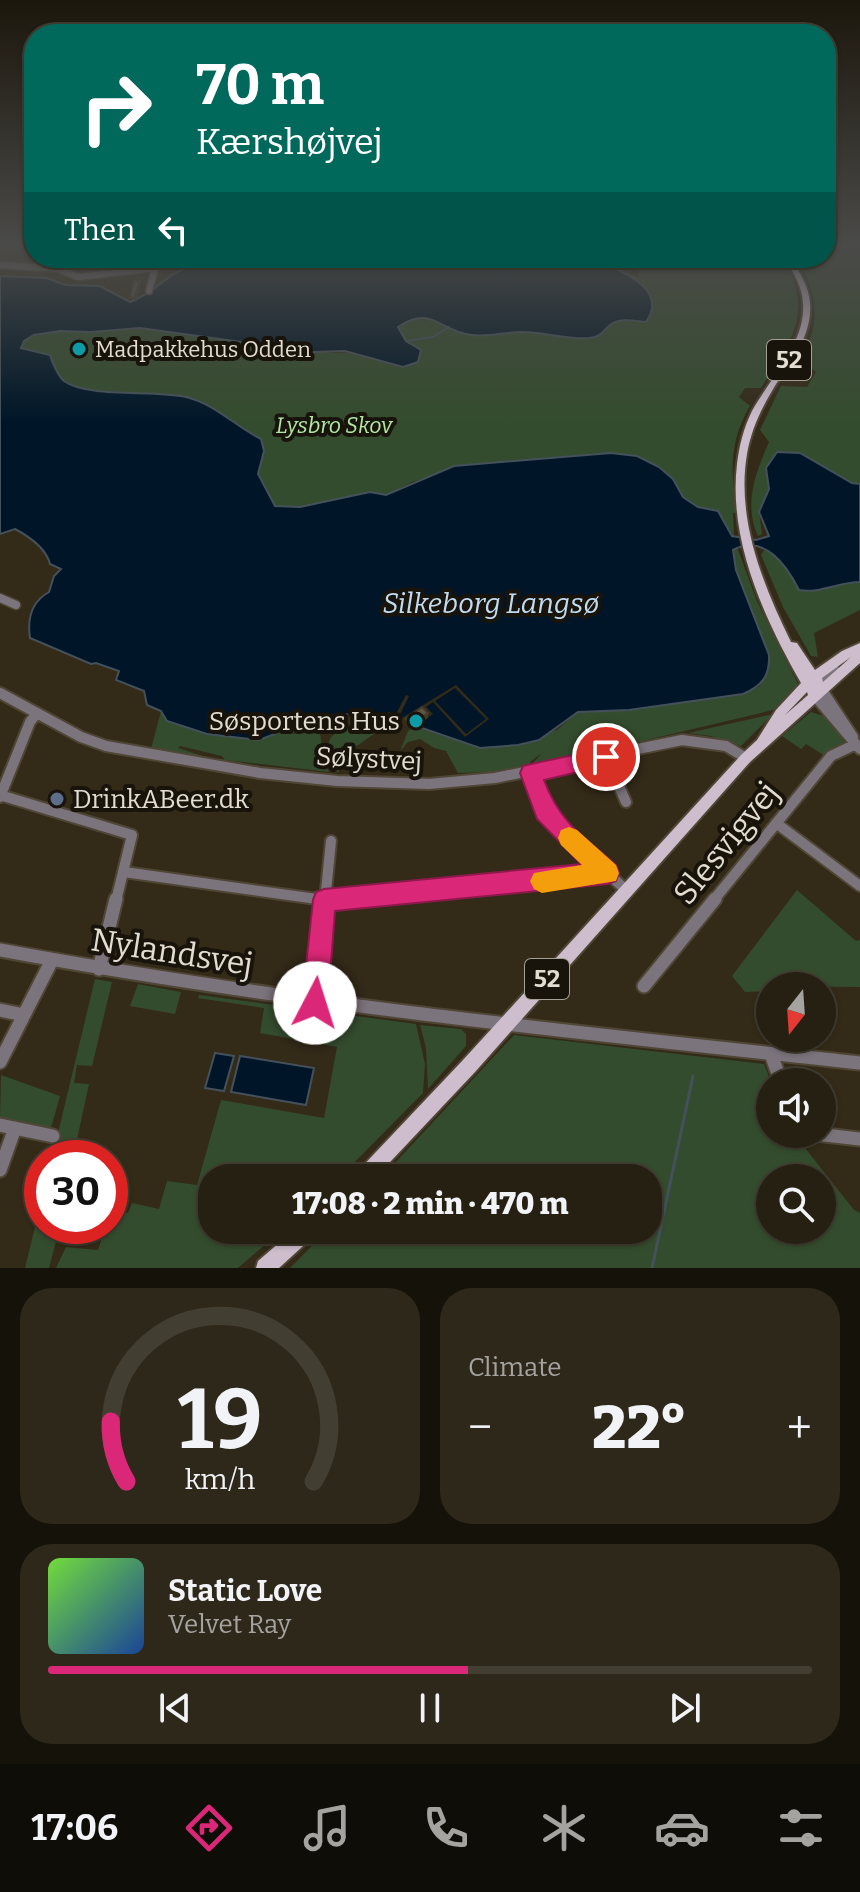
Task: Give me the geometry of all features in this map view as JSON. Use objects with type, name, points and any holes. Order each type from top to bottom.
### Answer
[{"type":"main road","name":"52","points":[[806,304],[807,316],[800,341],[757,409],[746,442],[741,478],[746,534],[761,585],[783,633],[815,687]]},
{"type":"main road","points":[[815,687],[859,651]]},
{"type":"main road","name":"52","points":[[376,1164],[506,1026],[746,758],[763,741],[776,734],[815,687]]},
{"type":"main road","name":"52","points":[[763,741],[768,729],[815,687]]},
{"type":"main road","points":[[265,1268],[292,1244]]},
{"type":"street","points":[[0,598],[16,605]]},
{"type":"street","points":[[815,687],[854,726],[858,747]]},
{"type":"street","points":[[815,687],[858,747]]},
{"type":"street","name":"Sølystvej","points":[[0,693],[81,737],[106,746],[260,773],[337,781],[429,784],[531,773],[682,740],[726,746],[746,758]]},
{"type":"street","points":[[37,713],[30,722],[0,796],[132,835],[99,969]]},
{"type":"street","name":"Slesvigvej","points":[[644,986],[831,756],[858,747]]},
{"type":"street","points":[[606,757],[626,802]]},
{"type":"street","points":[[531,773],[545,812],[554,824],[627,891]]},
{"type":"street","points":[[776,823],[860,886]]},
{"type":"street","points":[[315,1003],[331,841]]},
{"type":"street","points":[[124,872],[324,900],[608,873]]},
{"type":"street","name":"Nylandsvej","points":[[0,950],[315,1003],[860,1063]]},
{"type":"street","points":[[0,1062],[52,960]]},
{"type":"street","points":[[0,1010],[24,1015]]},
{"type":"street","points":[[771,1054],[776,1068]]},
{"type":"street","points":[[0,1170],[7,1127],[53,1136]]},
{"type":"street","points":[[836,1136],[860,1139]]},
{"type":"green space","name":"Lysbro Skov","points":[[624,304],[798,304],[795,328],[781,357],[761,388],[745,388],[739,397],[750,406],[738,433],[733,458],[737,513],[733,513],[734,537],[718,511],[698,507],[611,453],[542,458],[414,481],[386,495],[369,492],[300,507],[275,506],[258,474],[264,451],[261,439],[187,397],[79,389],[61,379],[52,362],[21,348],[32,336],[41,334],[135,328],[325,352],[366,353],[420,350],[406,341],[397,327],[419,318],[472,335],[530,332],[595,337],[610,324],[622,320]]},
{"type":"green space","points":[[813,304],[860,304],[860,484],[766,468],[769,489],[759,512],[762,534],[758,536],[751,500],[769,442],[760,430],[781,386],[807,387],[816,372],[800,359],[812,334]]},
{"type":"green space","points":[[737,547],[757,601],[798,684],[794,692],[773,710],[596,752],[604,740],[614,737],[605,738],[596,743],[590,753],[536,765],[533,763],[542,753],[530,762],[531,766],[491,772],[458,773],[446,751],[420,739],[408,742],[400,751],[408,731],[415,727],[480,748],[557,730],[578,712],[629,710],[743,694],[760,686],[769,655],[736,570],[732,550]]},
{"type":"green space","points":[[764,550],[775,553],[809,592],[860,582],[860,610],[814,633],[818,657],[811,656],[783,607],[761,555]]},
{"type":"green space","points":[[161,711],[259,740],[296,727],[293,734],[300,734],[311,723],[319,725],[323,756],[329,772],[225,760],[222,756],[180,746],[178,748],[212,759],[151,749]]},
{"type":"green space","points":[[811,712],[824,716],[845,741],[825,756],[806,744],[801,749],[782,736]]},
{"type":"green space","points":[[773,714],[741,746],[711,736],[688,733]]},
{"type":"green space","points":[[357,727],[374,734],[351,750],[356,757],[341,766],[338,773],[330,755],[329,741],[338,732]]},
{"type":"green space","points":[[797,890],[856,941],[860,940],[860,987],[836,987],[836,972],[756,972],[756,992],[745,992],[732,976]]},
{"type":"green space","points":[[95,979],[112,982],[92,1066],[77,1065],[74,1083],[89,1084],[77,1140],[56,1140]]},
{"type":"green space","points":[[138,984],[181,992],[175,1014],[130,1006]]},
{"type":"green space","points":[[199,995],[416,1024],[425,1064],[423,1093],[353,1164],[203,1164],[221,1100],[324,1118],[337,1047],[260,1033],[264,1008],[198,998]]},
{"type":"green space","points":[[420,1025],[461,1029],[466,1034],[466,1046],[428,1089],[426,1048]]},
{"type":"green space","points":[[514,1035],[764,1064],[766,1068],[756,1068],[756,1148],[805,1148],[818,1164],[756,1164],[756,1244],[836,1244],[836,1187],[860,1213],[860,1268],[290,1268],[314,1244],[662,1244],[662,1164],[394,1164]]},
{"type":"green space","points":[[1,1075],[60,1096],[51,1128],[0,1119]]},
{"type":"green space","points":[[167,1181],[197,1185],[198,1181],[198,1244],[266,1244],[238,1268],[56,1268],[66,1247],[98,1250],[100,1244],[128,1244],[128,1213],[132,1203],[159,1209]]},
{"type":"green space","points":[[31,1244],[55,1244],[49,1268],[25,1268]]},
{"type":"water","name":"Silkeborg Langsø","points":[[0,304],[651,304],[646,322],[618,321],[590,338],[522,332],[472,335],[419,318],[398,327],[406,341],[421,350],[418,362],[403,367],[345,351],[313,352],[140,328],[60,331],[34,335],[24,341],[21,348],[50,355],[62,379],[75,386],[104,392],[186,397],[216,410],[261,439],[264,451],[258,474],[275,506],[300,507],[370,492],[386,495],[454,466],[611,453],[637,456],[659,467],[673,479],[683,497],[698,507],[718,511],[732,536],[756,540],[769,536],[759,512],[769,489],[766,468],[777,452],[800,453],[852,483],[860,484],[860,582],[799,590],[781,562],[764,549],[744,546],[733,550],[736,570],[769,655],[768,669],[760,684],[743,694],[629,710],[578,712],[539,740],[480,748],[422,728],[346,714],[320,717],[259,740],[207,734],[167,721],[161,711],[147,705],[144,691],[116,680],[119,671],[91,664],[30,638],[32,611],[49,592],[54,576],[61,569],[50,564],[41,548],[21,532],[15,529],[0,534]]},
{"type":"water","points":[[215,1053],[234,1056],[224,1091],[205,1088]]},
{"type":"water","points":[[240,1056],[314,1068],[306,1105],[231,1092]]},
{"type":"pier","points":[[456,685],[489,719],[465,737],[433,702],[426,707],[433,714],[409,730],[381,726],[388,712],[396,714],[406,695],[409,696],[397,721]],"holes":[[[455,688],[486,719],[466,734],[435,701]]]},
{"type":"building","points":[[422,707],[428,713],[410,725],[405,719]]},
{"type":"waterway","points":[[406,341],[433,337],[449,327]]},
{"type":"waterway","points":[[652,1268],[693,1076]]},
{"type":"slow traffic","points":[[542,881],[608,873],[569,838]]},
{"type":"place","name":"Madpakkehus Odden","points":[[79,349]]},
{"type":"place","name":"Søsportens Hus","points":[[416,721]]},
{"type":"place","name":"DrinkABeer.dk","points":[[57,799]]},
{"type":"route","points":[[315,1003],[324,900],[608,873],[554,824],[545,812],[531,773],[606,757]]}]
